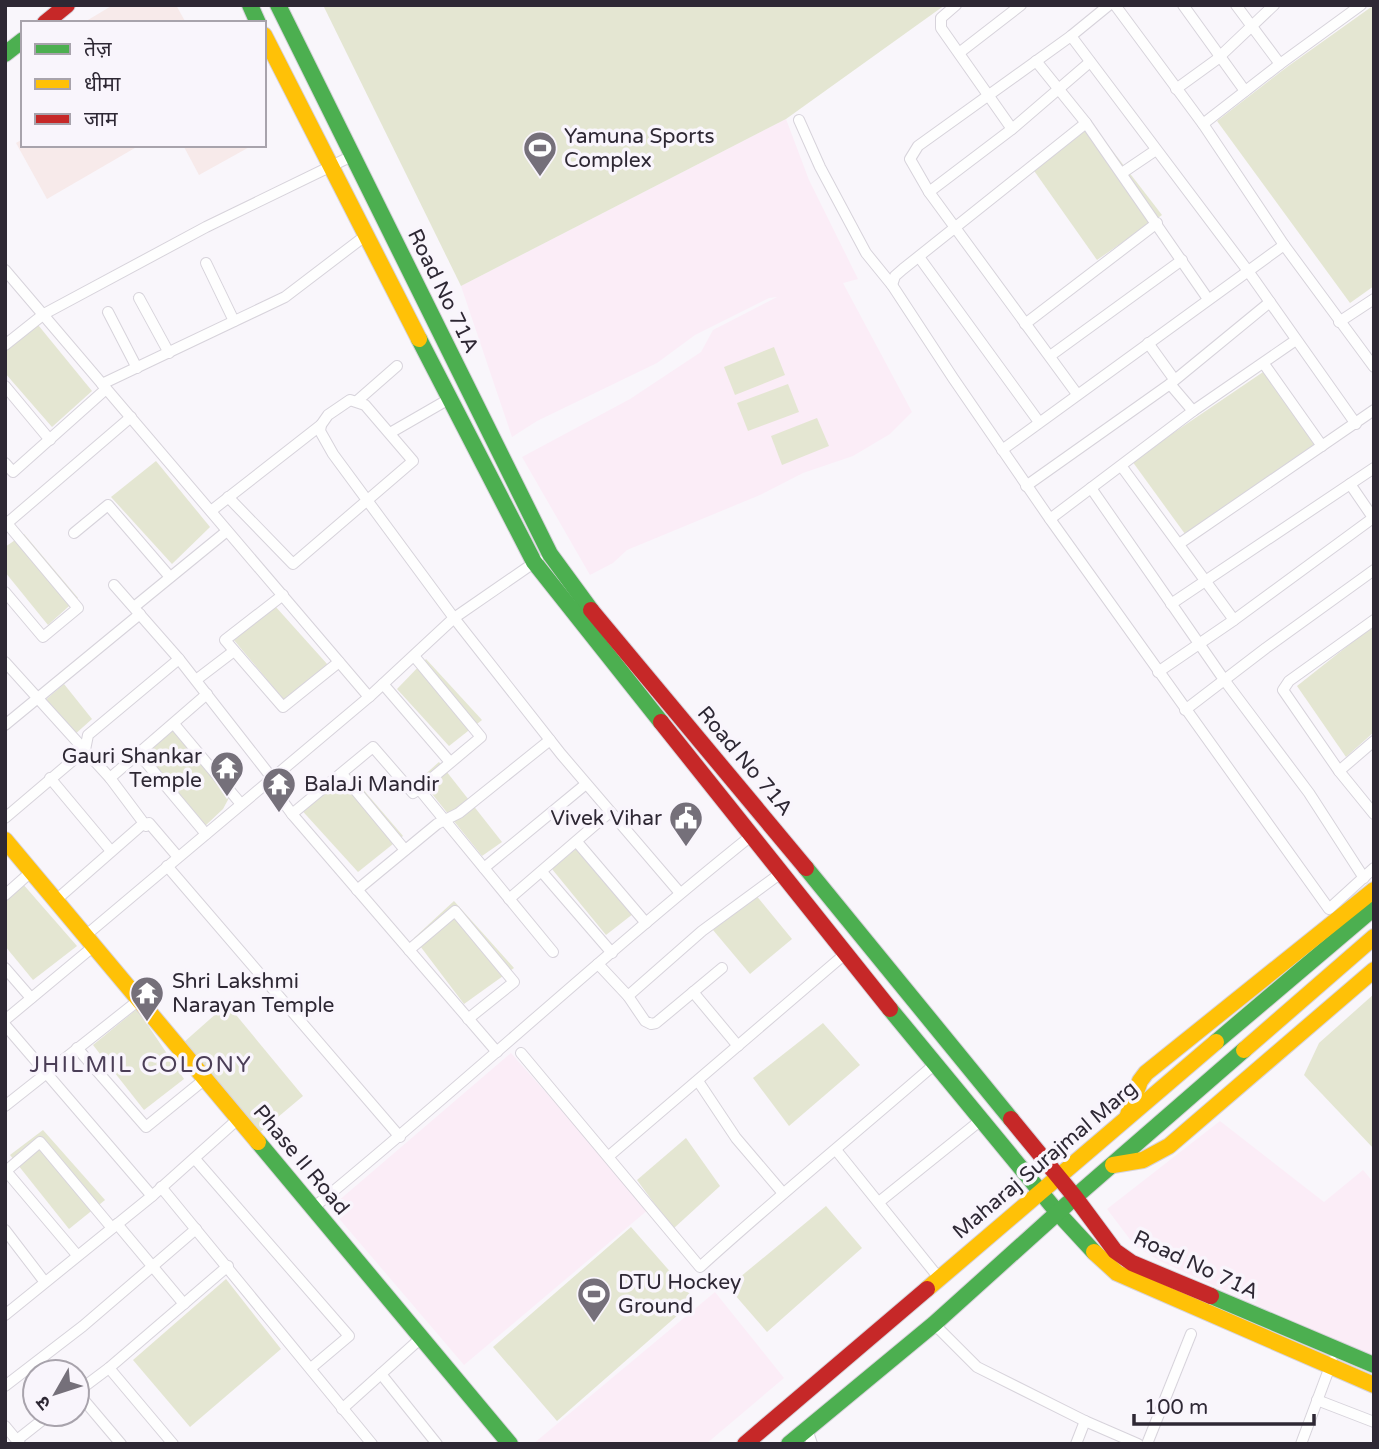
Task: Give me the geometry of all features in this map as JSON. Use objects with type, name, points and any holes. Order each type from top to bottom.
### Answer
[{"type":"street","points":[[47,21],[67,5]]},
{"type":"street","points":[[250,5],[257,21]]},
{"type":"street","name":"Road No 71A","points":[[278,5],[550,554],[582,600],[745,792],[1115,1251],[1132,1263],[1374,1366]]},
{"type":"street","points":[[956,5],[943,15],[940,23],[1012,130]]},
{"type":"street","points":[[959,53],[1021,5]]},
{"type":"street","points":[[1077,394],[929,192],[909,159],[915,150],[1109,5]]},
{"type":"street","points":[[1115,5],[1203,124],[1284,244],[1374,367]]},
{"type":"street","points":[[1182,5],[1245,91]]},
{"type":"street","points":[[1236,5],[1280,64]]},
{"type":"street","points":[[1176,89],[1220,56],[1275,5]]},
{"type":"street","points":[[1203,124],[1361,5]]},
{"type":"street","points":[[1071,36],[1248,271],[1356,424]]},
{"type":"street","name":"Road No 71A","points":[[266,39],[534,562],[845,954],[981,1120],[1086,1245],[1117,1272],[1374,1385]]},
{"type":"street","points":[[5,54],[21,42]]},
{"type":"street","points":[[1036,61],[1086,123],[1208,299]]},
{"type":"street","points":[[929,192],[1012,130],[1090,62]]},
{"type":"street","points":[[799,120],[820,167],[866,253],[892,285],[1026,485],[1329,909],[1371,887]]},
{"type":"street","points":[[892,285],[895,276],[1086,123]]},
{"type":"street","points":[[1122,173],[1156,150]]},
{"type":"street","points":[[5,345],[44,314],[206,228],[352,156]]},
{"type":"street","points":[[1025,324],[1157,223]]},
{"type":"street","points":[[5,463],[13,472],[50,440],[104,386],[285,297],[365,236]]},
{"type":"street","points":[[1002,450],[1284,244]]},
{"type":"street","points":[[919,257],[1039,422]]},
{"type":"street","points":[[1050,356],[1182,260]]},
{"type":"street","points":[[206,262],[234,321]]},
{"type":"street","points":[[5,270],[369,698]]},
{"type":"street","points":[[139,298],[169,353]]},
{"type":"street","points":[[1339,322],[1374,299]]},
{"type":"street","points":[[1026,485],[1172,382],[1270,302]]},
{"type":"street","points":[[108,312],[138,368]]},
{"type":"street","points":[[1050,519],[1193,411],[1296,340]]},
{"type":"street","points":[[1148,343],[1193,411]]},
{"type":"street","points":[[1264,364],[1322,446]]},
{"type":"street","points":[[357,401],[397,366]]},
{"type":"street","points":[[5,386],[50,440]]},
{"type":"street","points":[[390,433],[449,399]]},
{"type":"street","points":[[211,511],[321,425],[340,405],[350,400],[365,405],[413,461],[293,564],[228,498]]},
{"type":"street","points":[[1179,544],[1374,410]]},
{"type":"street","points":[[5,592],[43,637],[78,608],[6,523],[131,417]]},
{"type":"street","points":[[321,425],[320,431],[332,454],[454,618],[586,784],[680,893]]},
{"type":"street","points":[[1122,467],[1234,620]]},
{"type":"street","points":[[1171,604],[1374,468]]},
{"type":"street","points":[[1158,672],[1373,519],[1350,484]]},
{"type":"street","points":[[1091,488],[1225,681],[1309,793],[1371,887]]},
{"type":"street","points":[[74,533],[108,505],[170,577]]},
{"type":"street","points":[[5,725],[137,611],[170,577],[227,531]]},
{"type":"street","points":[[152,1196],[5,1022],[167,866],[369,698],[454,618],[534,562],[550,554]]},
{"type":"street","points":[[1185,710],[1374,570]]},
{"type":"street","points":[[114,585],[207,694],[292,814],[497,1052]]},
{"type":"street","points":[[283,595],[225,639],[234,650],[283,707],[339,662]]},
{"type":"street","points":[[1372,807],[1339,771],[1283,690],[1289,681],[1374,620]]},
{"type":"street","points":[[196,680],[234,650]]},
{"type":"street","points":[[292,814],[373,747],[412,793],[481,737],[414,656]]},
{"type":"street","points":[[5,818],[85,750],[88,735],[179,659]]},
{"type":"street","points":[[5,662],[110,778],[144,823]]},
{"type":"street","points":[[383,684],[450,762]]},
{"type":"street","points":[[110,778],[207,694]]},
{"type":"street","points":[[174,724],[242,804]]},
{"type":"street","points":[[357,890],[437,824],[458,813],[550,740]]},
{"type":"street","points":[[1339,771],[1374,741]]},
{"type":"street","points":[[139,754],[206,834]]},
{"type":"street","points":[[342,774],[405,850]]},
{"type":"street","points":[[50,778],[111,850]]},
{"type":"street","points":[[484,868],[586,784]]},
{"type":"street","points":[[419,789],[553,951]]},
{"type":"street","points":[[509,899],[610,812]]},
{"type":"street","points":[[56,900],[144,823],[149,823],[178,857]]},
{"type":"street","points":[[313,1208],[400,1137],[680,893],[751,836]]},
{"type":"street","name":"Phase II Road","points":[[5,840],[510,1444]]},
{"type":"street","points":[[577,842],[646,923]]},
{"type":"street","points":[[167,866],[400,1137]]},
{"type":"street","points":[[1128,1117],[1140,1082],[1146,1073],[1371,887],[1374,868]]},
{"type":"street","points":[[5,895],[32,871]]},
{"type":"street","points":[[542,872],[612,953]]},
{"type":"street","points":[[628,996],[702,931],[781,873]]},
{"type":"street","name":"Maharaj Surajmal Marg","points":[[745,1444],[1374,908]]},
{"type":"street","points":[[409,950],[455,911],[514,982],[468,1018]]},
{"type":"street","points":[[789,1444],[810,1436],[1074,1197],[1374,937]]},
{"type":"street","points":[[609,1156],[845,954]]},
{"type":"street","points":[[598,964],[628,996],[637,1012],[651,1024],[656,1023],[722,968]]},
{"type":"street","points":[[5,968],[31,998]]},
{"type":"street","points":[[1113,1165],[1143,1160],[1169,1146],[1374,970]]},
{"type":"street","points":[[693,992],[738,1046]]},
{"type":"street","points":[[5,1105],[139,1000]]},
{"type":"street","points":[[77,1048],[146,1127],[205,1079]]},
{"type":"street","points":[[521,1053],[700,1267],[782,1192],[836,1150],[935,1064]]},
{"type":"street","points":[[698,1081],[736,1138],[782,1192]]},
{"type":"street","points":[[5,1315],[152,1196],[238,1119]]},
{"type":"street","points":[[879,1202],[981,1120]]},
{"type":"street","points":[[77,1255],[6,1171],[40,1142],[154,1267],[184,1304]]},
{"type":"street","points":[[836,1150],[939,1278]]},
{"type":"street","points":[[195,1159],[349,1336],[311,1368]]},
{"type":"street","points":[[161,1187],[372,1444]]},
{"type":"street","points":[[5,1386],[154,1267],[196,1229]]},
{"type":"street","points":[[5,1230],[44,1281]]},
{"type":"street","points":[[91,1382],[228,1266]]},
{"type":"street","points":[[934,1324],[977,1367],[1085,1421],[1138,1444]]},
{"type":"street","points":[[1147,1444],[1191,1334]]},
{"type":"street","points":[[342,1409],[421,1338]]},
{"type":"street","points":[[1303,1443],[1337,1350]]},
{"type":"street","points":[[109,1368],[173,1444]]},
{"type":"street","points":[[381,1374],[438,1444]]},
{"type":"street","points":[[1317,1400],[1374,1422]]},
{"type":"street","points":[[91,1409],[121,1444]]},
{"type":"street","points":[[1076,1444],[1085,1421]]},
{"type":"street","points":[[5,1426],[18,1442],[34,1428]]},
{"type":"shaded area","points":[[113,5],[176,5],[185,21],[86,21]]},
{"type":"shaded area","points":[[786,119],[809,180],[858,279],[843,283],[912,412],[890,434],[853,456],[803,473],[760,495],[627,550],[613,563],[590,575],[522,457],[630,399],[701,352],[713,330],[777,297],[769,298],[695,335],[657,363],[537,421],[512,437],[461,286]]},
{"type":"shaded area","points":[[21,140],[21,147],[137,147],[47,199],[16,143]]},
{"type":"shaded area","points":[[184,147],[249,147],[199,175]]},
{"type":"shaded area","points":[[511,1053],[649,1209],[464,1365],[330,1208]]},
{"type":"shaded area","points":[[1220,1121],[1324,1202],[1363,1170],[1374,1183],[1374,1358],[1160,1261],[1135,1246],[1107,1209]]},
{"type":"shaded area","points":[[715,1292],[784,1378],[706,1444],[533,1444]]},
{"type":"green space","name":"Yamuna Sports Complex","points":[[323,5],[945,5],[786,119],[461,286]]},
{"type":"green space","points":[[1374,5],[1374,286],[1350,303],[1217,121]]},
{"type":"green space","points":[[1091,123],[1162,215],[1097,260],[1030,165]]},
{"type":"green space","points":[[34,320],[92,391],[52,427],[5,373],[5,343]]},
{"type":"green space","points":[[774,347],[785,375],[735,395],[724,367]]},
{"type":"green space","points":[[1266,370],[1315,444],[1185,534],[1132,461]]},
{"type":"green space","points":[[788,384],[799,412],[748,431],[737,403]]},
{"type":"green space","points":[[817,418],[829,446],[782,465],[771,436]]},
{"type":"green space","points":[[156,461],[210,527],[172,564],[111,497]]},
{"type":"green space","points":[[24,534],[78,598],[48,625],[5,572],[5,547]]},
{"type":"green space","points":[[275,606],[328,665],[284,700],[233,639]]},
{"type":"green space","points":[[1374,625],[1374,732],[1346,757],[1297,686]]},
{"type":"green space","points":[[426,659],[482,720],[449,746],[397,689]]},
{"type":"green space","points":[[64,684],[92,719],[73,736],[43,702]]},
{"type":"green space","points":[[174,728],[230,796],[223,809],[205,826],[143,753]]},
{"type":"green space","points":[[439,762],[502,842],[482,856],[420,779]]},
{"type":"green space","points":[[343,766],[403,836],[358,872],[297,805]]},
{"type":"green space","points":[[583,843],[638,910],[606,935],[552,869]]},
{"type":"green space","points":[[22,883],[77,946],[33,980],[5,946],[5,897]]},
{"type":"green space","points":[[755,894],[792,939],[750,974],[713,930]]},
{"type":"green space","points":[[454,901],[514,968],[464,1004],[414,938]]},
{"type":"green space","points":[[1374,994],[1374,1149],[1304,1075],[1319,1043]]},
{"type":"green space","points":[[227,1004],[303,1096],[259,1133],[183,1043]]},
{"type":"green space","points":[[137,1009],[184,1079],[144,1110],[93,1045]]},
{"type":"green space","points":[[823,1023],[860,1065],[789,1126],[753,1078]]},
{"type":"green space","points":[[43,1130],[105,1200],[69,1229],[10,1155]]},
{"type":"green space","points":[[686,1138],[720,1186],[673,1229],[637,1180]]},
{"type":"green space","points":[[826,1206],[862,1248],[767,1332],[728,1287]]},
{"type":"green space","name":"DTU Hockey Ground","points":[[631,1227],[695,1300],[557,1421],[493,1347]]},
{"type":"green space","points":[[226,1279],[281,1349],[190,1427],[133,1360]]},
{"type":"traffic: fast","points":[[250,5],[257,21]]},
{"type":"traffic: fast","points":[[278,5],[550,554],[591,610]]},
{"type":"traffic: fast","points":[[5,54],[21,42]]},
{"type":"traffic: fast","points":[[419,339],[534,562],[661,722]]},
{"type":"traffic: fast","points":[[806,868],[1011,1119]]},
{"type":"traffic: fast","points":[[1216,1042],[1374,908]]},
{"type":"traffic: fast","points":[[890,1009],[1058,1213],[1094,1252]]},
{"type":"traffic: fast","points":[[789,1444],[934,1324],[1244,1050]]},
{"type":"traffic: fast","points":[[258,1142],[510,1444]]},
{"type":"traffic: fast","points":[[1211,1296],[1374,1365]]},
{"type":"traffic: slow","points":[[266,39],[419,339]]},
{"type":"traffic: slow","points":[[5,840],[258,1142]]},
{"type":"traffic: slow","points":[[1128,1115],[1140,1081],[1146,1073],[1374,890]]},
{"type":"traffic: slow","points":[[1244,1050],[1374,937]]},
{"type":"traffic: slow","points":[[1113,1165],[1143,1160],[1169,1146],[1374,970]]},
{"type":"traffic: slow","points":[[927,1289],[1216,1042]]},
{"type":"traffic: slow","points":[[1094,1252],[1117,1273],[1374,1385]]},
{"type":"traffic: jam","points":[[47,21],[67,5]]},
{"type":"traffic: jam","points":[[591,610],[806,868]]},
{"type":"traffic: jam","points":[[661,722],[890,1009]]},
{"type":"traffic: jam","points":[[1011,1119],[1115,1251],[1132,1263],[1211,1296]]},
{"type":"traffic: jam","points":[[745,1444],[927,1289]]},
{"type":"place","name":"Yamuna Sports Complex","points":[[540,178]]},
{"type":"place","name":"Gauri Shankar Temple","points":[[227,798]]},
{"type":"place","name":"BalaJi Mandir","points":[[279,814]]},
{"type":"place","name":"Vivek Vihar","points":[[686,848]]},
{"type":"place","name":"Shri Lakshmi Narayan Temple","points":[[147,1023]]},
{"type":"place","name":"DTU Hockey Ground","points":[[594,1324]]},
{"type":"district","name":"JHILMIL COLONY","points":[[141,1065]]}]
